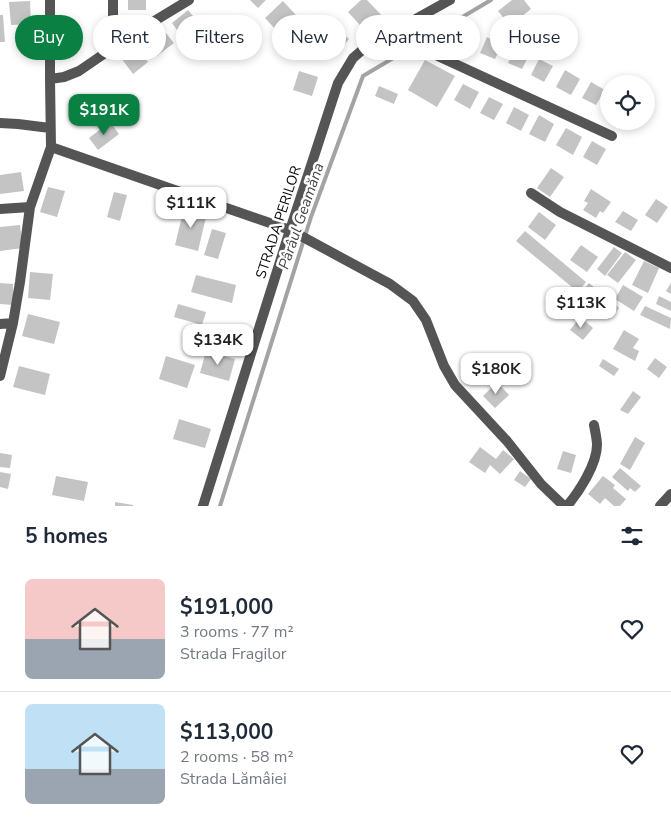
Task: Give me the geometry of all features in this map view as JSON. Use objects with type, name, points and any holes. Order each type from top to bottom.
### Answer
[{"type":"street","points":[[0,376],[13,323],[30,207],[51,147],[50,0]]},
{"type":"street","points":[[113,0],[113,15]]},
{"type":"street","points":[[165,15],[189,0]]},
{"type":"street","name":"STRADA PERILOR","points":[[421,15],[450,0]]},
{"type":"street","name":"STRADA PERILOR","points":[[203,506],[338,83],[344,71],[356,55]]},
{"type":"street","points":[[50,79],[64,77],[79,71],[95,60]]},
{"type":"street","points":[[447,60],[612,136]]},
{"type":"street","points":[[0,123],[50,128]]},
{"type":"street","points":[[51,147],[290,230],[390,284],[413,301],[426,320],[444,366],[455,384],[507,442],[541,484],[565,506],[576,496],[593,464],[597,445],[594,425]]},
{"type":"street","points":[[531,193],[560,212],[671,268]]},
{"type":"street","points":[[0,209],[30,207]]},
{"type":"street","points":[[0,324],[13,323]]},
{"type":"street","points":[[660,506],[671,494]]},
{"type":"building","points":[[128,0],[146,0],[146,10],[128,10]]},
{"type":"building","points":[[250,0],[266,0],[258,8]]},
{"type":"building","points":[[361,0],[367,0],[381,15],[356,15],[356,21],[348,12]]},
{"type":"building","points":[[512,0],[524,0],[531,9],[524,15],[501,15],[498,11]]},
{"type":"building","points":[[30,1],[31,15],[15,15],[15,25],[11,25],[9,2]]},
{"type":"building","points":[[283,1],[296,15],[272,15],[272,26],[265,18]]},
{"type":"building","points":[[188,10],[192,15],[182,15]]},
{"type":"building","points":[[0,15],[3,15],[5,42],[0,42]]},
{"type":"building","points":[[176,20],[176,29],[172,23]]},
{"type":"building","points":[[166,33],[174,43],[166,49]]},
{"type":"building","points":[[487,37],[490,38],[490,57],[480,53]]},
{"type":"building","points":[[122,60],[146,60],[148,62],[133,74]]},
{"type":"building","points":[[425,60],[455,76],[437,107],[408,90]]},
{"type":"building","points":[[509,60],[526,60],[522,69],[508,63]]},
{"type":"building","points":[[538,60],[553,66],[544,82],[531,75]]},
{"type":"building","points":[[565,70],[580,79],[571,95],[556,87]]},
{"type":"building","points":[[299,71],[318,77],[312,96],[293,90]]},
{"type":"building","points":[[591,82],[600,87],[600,98],[596,105],[582,98]]},
{"type":"building","points":[[463,84],[479,92],[470,109],[454,100]]},
{"type":"building","points":[[379,86],[398,94],[394,104],[375,96]]},
{"type":"building","points":[[489,97],[503,104],[494,120],[480,113]]},
{"type":"building","points":[[514,107],[529,115],[521,131],[506,123]]},
{"type":"building","points":[[539,115],[554,124],[545,142],[529,134]]},
{"type":"building","points":[[110,122],[119,134],[98,150],[89,138]]},
{"type":"building","points":[[566,128],[582,137],[573,155],[556,145]]},
{"type":"building","points":[[592,141],[606,149],[597,165],[583,157]]},
{"type":"building","points":[[551,168],[564,177],[550,197],[537,188]]},
{"type":"building","points":[[21,172],[24,191],[0,194],[0,175]]},
{"type":"building","points":[[48,187],[65,191],[57,217],[40,212]]},
{"type":"building","points":[[591,189],[611,202],[603,213],[600,211],[596,218],[583,210],[588,203],[584,201]]},
{"type":"building","points":[[114,192],[127,195],[120,221],[107,217]]},
{"type":"building","points":[[656,199],[668,207],[657,223],[645,215]]},
{"type":"building","points":[[184,208],[207,213],[198,251],[175,245]]},
{"type":"building","points":[[623,211],[638,220],[631,231],[615,222]]},
{"type":"building","points":[[539,212],[556,225],[545,240],[528,227]]},
{"type":"building","points":[[20,225],[23,248],[0,251],[0,227]]},
{"type":"building","points":[[212,229],[226,233],[218,259],[204,255]]},
{"type":"building","points":[[525,231],[586,282],[578,292],[516,241]]},
{"type":"building","points":[[581,245],[598,257],[587,272],[570,260]]},
{"type":"building","points":[[614,247],[622,253],[605,276],[597,269]]},
{"type":"building","points":[[625,252],[636,260],[618,283],[607,275]]},
{"type":"building","points":[[644,261],[659,268],[648,293],[632,285]]},
{"type":"building","points":[[30,272],[53,274],[50,300],[28,298]]},
{"type":"building","points":[[196,275],[236,285],[232,303],[191,292]]},
{"type":"building","points":[[0,283],[13,284],[13,305],[0,304]]},
{"type":"building","points":[[589,283],[619,308],[609,319],[580,294]]},
{"type":"building","points":[[671,283],[671,294],[666,291]]},
{"type":"building","points":[[623,285],[643,297],[634,311],[615,299]]},
{"type":"building","points":[[659,296],[671,302],[671,311],[656,304]]},
{"type":"building","points":[[178,304],[206,312],[202,325],[174,317]]},
{"type":"building","points":[[645,306],[671,318],[670,329],[640,315]]},
{"type":"building","points":[[28,314],[60,322],[54,344],[22,336]]},
{"type":"building","points":[[580,317],[593,328],[583,340],[570,330]]},
{"type":"building","points":[[624,330],[639,339],[633,348],[639,351],[635,361],[613,349]]},
{"type":"building","points":[[206,351],[235,359],[229,381],[200,373]]},
{"type":"building","points":[[166,356],[195,365],[187,388],[159,379]]},
{"type":"building","points":[[655,358],[667,367],[659,378],[647,369]]},
{"type":"building","points":[[603,359],[619,369],[614,376],[599,366]]},
{"type":"building","points":[[19,366],[50,374],[45,395],[13,387]]},
{"type":"building","points":[[497,382],[509,395],[495,408],[483,396]]},
{"type":"building","points":[[633,391],[641,397],[628,414],[620,410]]},
{"type":"building","points":[[179,419],[211,429],[205,448],[173,439]]},
{"type":"building","points":[[635,437],[645,443],[630,470],[620,464]]},
{"type":"building","points":[[480,447],[496,459],[503,450],[514,459],[500,474],[490,465],[485,473],[469,462]]},
{"type":"building","points":[[563,451],[576,455],[571,473],[557,469]]},
{"type":"building","points":[[0,453],[12,455],[10,468],[0,467]]},
{"type":"building","points":[[620,468],[641,486],[635,492],[630,488],[628,491],[612,477]]},
{"type":"building","points":[[520,471],[531,479],[525,487],[514,480]]},
{"type":"building","points":[[0,472],[11,474],[8,489],[0,487]]},
{"type":"building","points":[[56,476],[88,482],[84,501],[52,495]]},
{"type":"building","points":[[603,476],[615,485],[613,488],[626,499],[620,506],[614,506],[605,498],[600,504],[588,494]]},
{"type":"building","points":[[115,502],[133,505],[133,506],[115,506]]},
{"type":"waterway","name":"Pârâul Geamăna","points":[[220,506],[311,217],[363,76],[491,0]]}]
